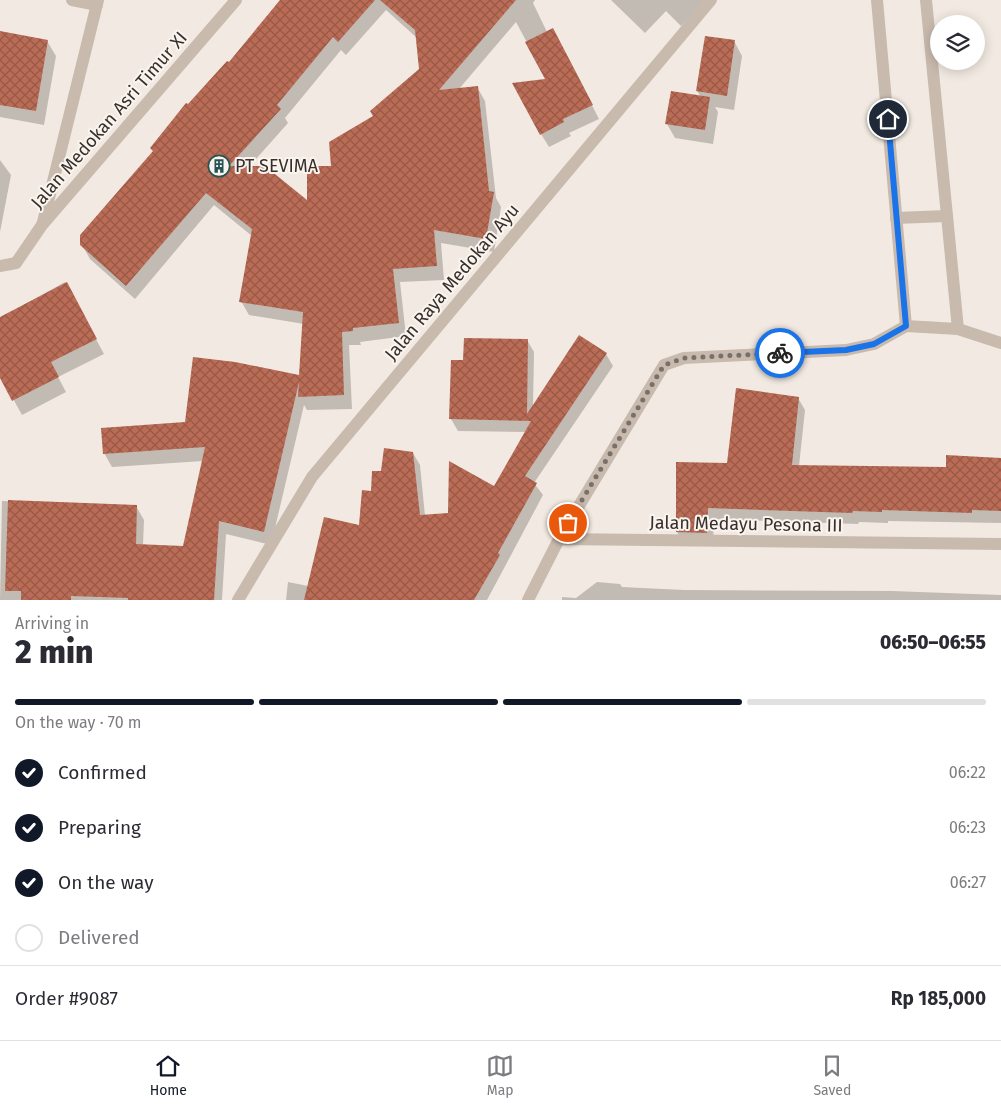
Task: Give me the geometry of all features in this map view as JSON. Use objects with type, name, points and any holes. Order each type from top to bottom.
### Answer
[{"type":"street","points":[[72,0],[97,3]]},
{"type":"street","name":"Jalan Medokan Asri Timur XI","points":[[42,225],[236,0]]},
{"type":"street","name":"Jalan Raya Medokan Ayu","points":[[238,600],[312,477],[711,0]]},
{"type":"street","points":[[877,0],[906,326]]},
{"type":"street","points":[[926,0],[958,329]]},
{"type":"street","name":"Jalan Medokan Asri Timur XI","points":[[42,225],[97,3]]},
{"type":"street","points":[[896,218],[947,216]]},
{"type":"street","points":[[0,266],[16,263],[42,225]]},
{"type":"street","points":[[528,600],[559,539],[664,365],[684,358],[846,350],[874,344],[906,326],[958,329],[1001,343]]},
{"type":"street","name":"Jalan Medayu Pesona III","points":[[559,539],[1001,544]]},
{"type":"building","points":[[280,0],[375,0],[338,42],[333,37],[277,105],[281,109],[229,166],[265,166],[307,200],[307,166],[331,166],[329,142],[373,116],[370,111],[419,69],[415,30],[380,0],[516,0],[439,90],[478,86],[489,191],[494,192],[486,239],[434,230],[437,266],[393,269],[399,323],[353,328],[353,331],[342,332],[344,395],[298,397],[299,382],[264,532],[219,521],[214,600],[128,600],[128,598],[71,596],[71,600],[21,600],[21,591],[5,591],[8,500],[137,505],[136,544],[183,546],[205,447],[103,454],[101,428],[185,422],[193,357],[235,362],[299,375],[303,312],[239,302],[252,229],[206,193],[126,286],[80,245],[80,235],[153,151],[150,148],[186,103],[188,104],[227,61],[229,62]]},
{"type":"building","points":[[553,28],[593,105],[563,119],[564,122],[540,135],[512,83],[545,79],[525,42]]},
{"type":"building","points":[[0,31],[48,40],[36,111],[0,105]]},
{"type":"building","points":[[705,36],[735,40],[727,96],[696,91]]},
{"type":"building","points":[[671,91],[710,97],[705,130],[665,124]]},
{"type":"building","points":[[67,282],[97,339],[51,362],[59,377],[12,401],[0,378],[0,317]]},
{"type":"building","points":[[579,335],[607,353],[525,476],[537,483],[498,553],[500,555],[474,600],[304,600],[324,517],[359,525],[362,490],[371,491],[372,471],[381,471],[384,448],[413,452],[420,515],[448,513],[449,461],[494,486],[531,421],[449,419],[451,360],[463,360],[464,338],[528,339],[527,414]]},
{"type":"building","points":[[736,388],[799,397],[792,465],[946,467],[946,455],[1001,458],[1001,511],[972,510],[972,513],[882,510],[882,512],[853,511],[852,513],[708,508],[707,533],[676,532],[676,462],[727,463]]},
{"type":"way so far","points":[[568,523],[664,365],[684,358],[780,353]]},
{"type":"place","name":"PT SEVIMA","points":[[219,166]]},
{"type":"route","points":[[780,353],[846,350],[874,344],[906,326],[888,119]]}]
